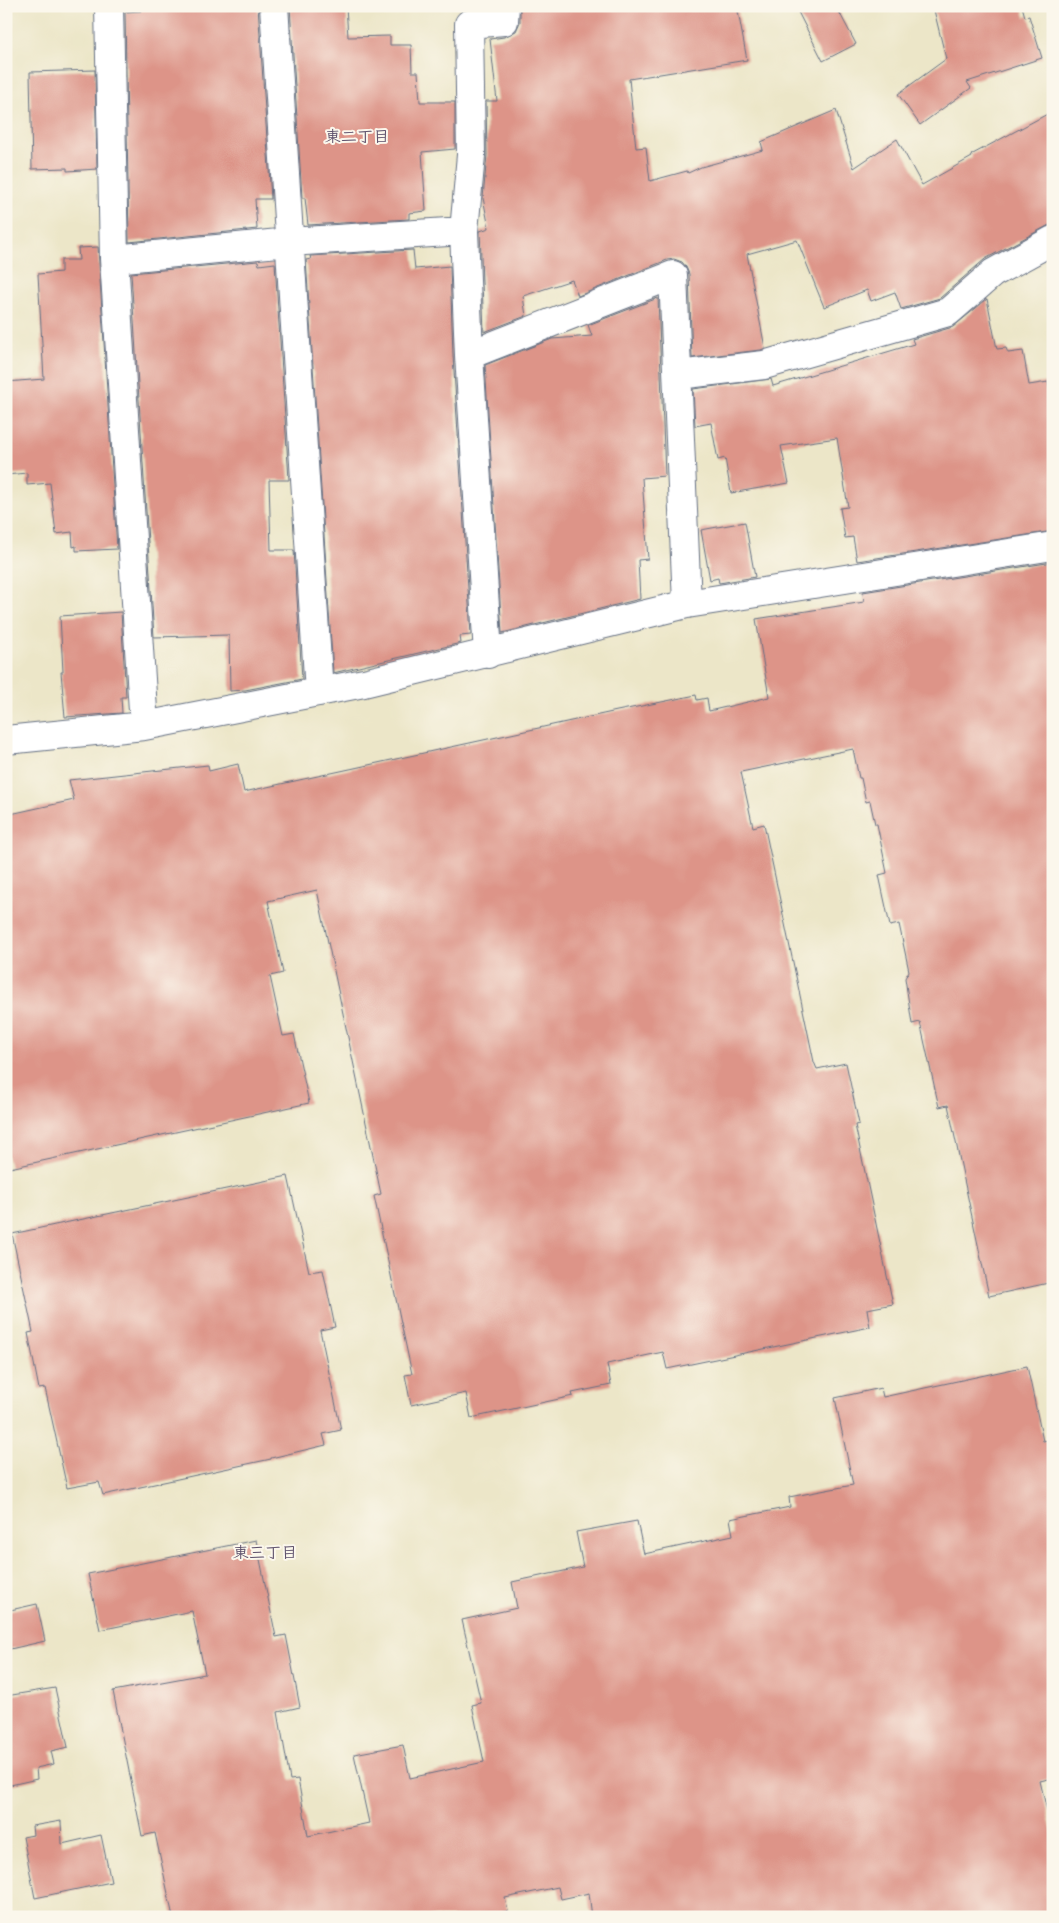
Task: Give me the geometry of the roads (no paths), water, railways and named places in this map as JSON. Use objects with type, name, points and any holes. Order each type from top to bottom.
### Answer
[{"type":"street","points":[[109,6],[114,259],[144,726]]},
{"type":"street","points":[[274,6],[319,692]]},
{"type":"street","points":[[488,654],[469,355],[464,232],[471,155],[469,24],[504,22],[505,6]]},
{"type":"street","points":[[114,259],[289,242],[464,232]]},
{"type":"street","points":[[678,375],[764,365],[948,312],[993,273],[1053,240]]},
{"type":"street","points":[[469,355],[673,275],[687,604]]},
{"type":"street","points":[[6,740],[144,726],[319,692],[488,654],[687,604],[1053,546]]},
{"type":"district","name":"東二丁目","points":[[357,136]]},
{"type":"district","name":"東三丁目","points":[[265,1552]]}]
